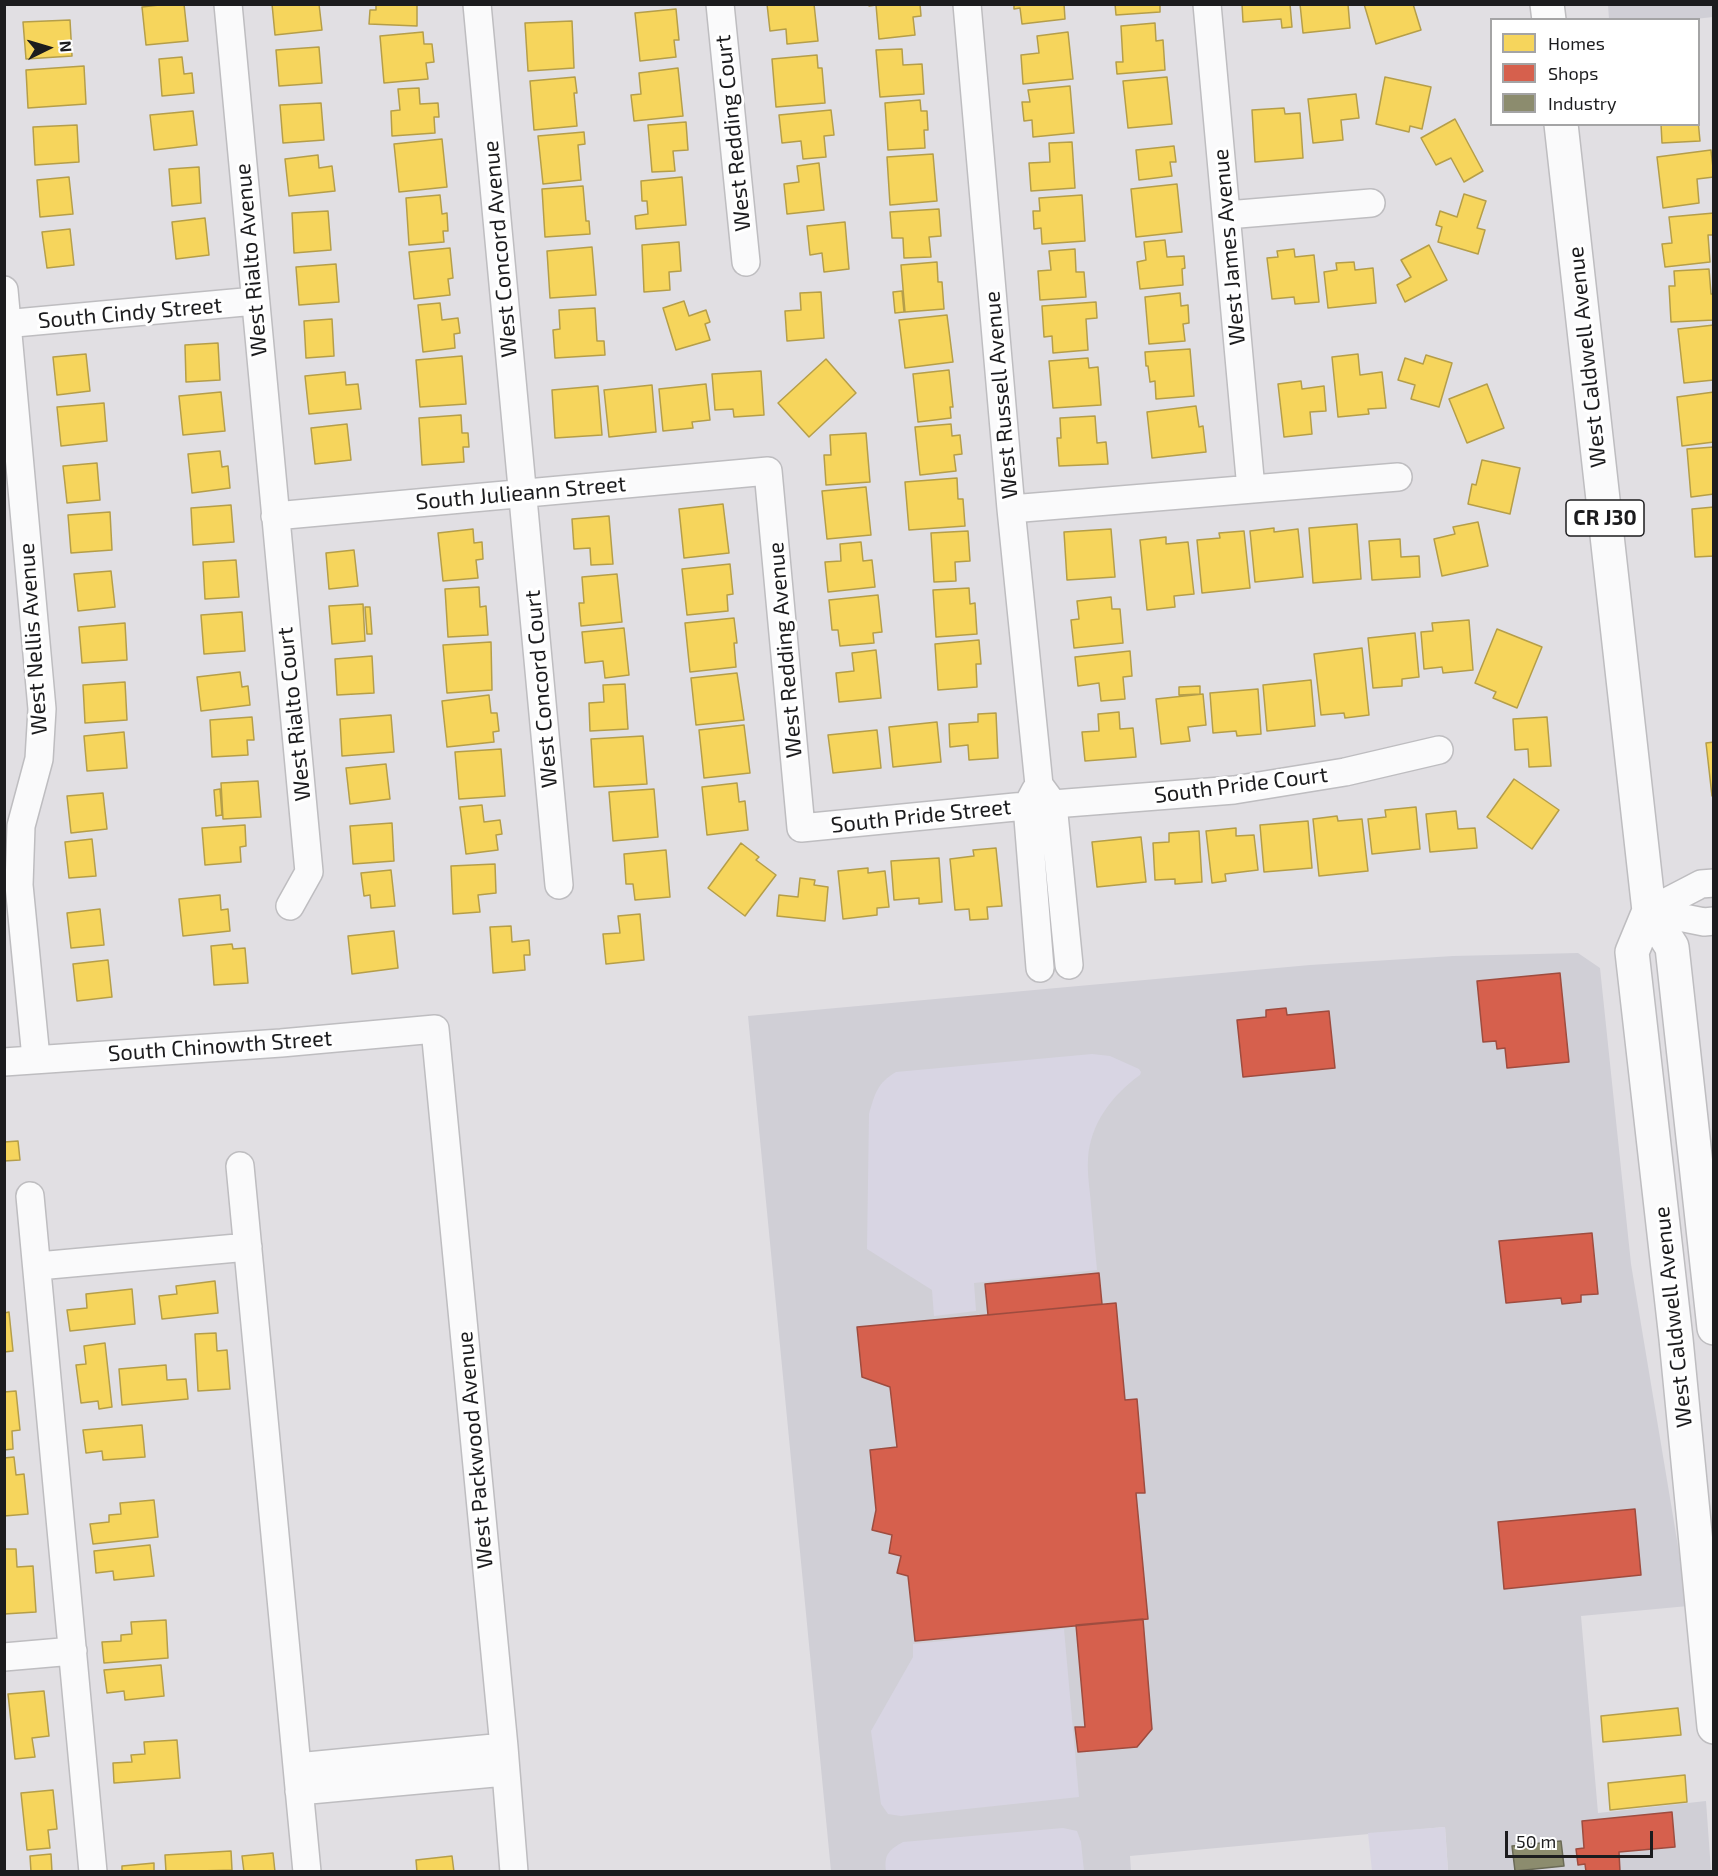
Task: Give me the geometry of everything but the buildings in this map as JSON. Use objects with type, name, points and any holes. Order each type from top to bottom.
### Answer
[{"type":"main road","name":"West Caldwell Avenue","points":[[1561,126],[1649,911],[1672,947],[1713,1328]]},
{"type":"main road","name":"West Caldwell Avenue","points":[[1649,911],[1632,952],[1676,1339],[1713,1727]]},
{"type":"main road","points":[[1676,1339],[1686,1341],[1699,1364],[1713,1502]]},
{"type":"street","name":"West Rialto Avenue","points":[[228,4],[274,516]]},
{"type":"street","name":"West Concord Avenue","points":[[477,4],[523,493]]},
{"type":"street","name":"West Redding Court","points":[[720,4],[746,262]]},
{"type":"street","name":"West Russell Avenue","points":[[967,4],[1011,509],[1040,800],[1069,965]]},
{"type":"street","name":"West James Avenue","points":[[1207,4],[1251,489]]},
{"type":"street","points":[[1227,215],[1371,203]]},
{"type":"street","name":"West Nellis Avenue","points":[[4,290],[42,709],[39,759],[21,826],[19,885],[36,1058]]},
{"type":"street","name":"South Cindy Street","points":[[6,324],[255,301]]},
{"type":"street","name":"South Julieann Street","points":[[274,516],[768,471]]},
{"type":"street","name":"West Redding Avenue","points":[[768,471],[801,828]]},
{"type":"street","points":[[1011,509],[1398,477]]},
{"type":"street","name":"West Concord Court","points":[[523,493],[559,885]]},
{"type":"street","name":"West Rialto Court","points":[[274,516],[309,872],[290,906]]},
{"type":"street","name":"South Pride Court","points":[[1040,800],[1234,790],[1345,772],[1439,750]]},
{"type":"street","name":"West Russell Avenue","points":[[1040,800],[1040,968]]},
{"type":"street","name":"South Pride Street","points":[[801,828],[1040,800]]},
{"type":"street","points":[[1649,911],[1701,884],[1713,883]]},
{"type":"street","points":[[1649,911],[1704,922],[1713,921]]},
{"type":"street","name":"South Chinowth Street","points":[[4,1062],[36,1058],[281,1043],[435,1029]]},
{"type":"street","name":"West Packwood Avenue","points":[[435,1029],[514,1872]]},
{"type":"street","points":[[240,1166],[307,1872]]},
{"type":"street","points":[[30,1196],[93,1872]]},
{"type":"street","points":[[38,1266],[248,1247]]},
{"type":"street","points":[[4,1657],[73,1651]]},
{"type":"street","points":[[298,1779],[505,1759]]},
{"type":"shaded area","points":[[1608,5],[1713,5],[1713,17],[1609,18]]},
{"type":"shaded area","points":[[1578,953],[1600,968],[1631,1264],[1688,1606],[1581,1616],[1598,1813],[1706,1801],[1711,1871],[1448,1871],[1445,1827],[1130,1856],[1131,1871],[831,1871],[748,1016],[1310,965],[1453,956]]},
{"type":"shaded area","points":[[1092,1054],[1110,1056],[1141,1072],[1104,1111],[1090,1146],[1088,1176],[1097,1270],[974,1283],[976,1311],[934,1316],[932,1290],[867,1249],[869,1114],[878,1090],[885,1080],[896,1072]]},
{"type":"shaded area","points":[[1064,1629],[1079,1797],[901,1816],[888,1814],[881,1804],[871,1731],[913,1657],[913,1644]]},
{"type":"shaded area","points":[[1445,1827],[1448,1871],[1372,1871],[1368,1833]]},
{"type":"shaded area","points":[[1063,1828],[1077,1831],[1081,1842],[1084,1871],[886,1871],[888,1853],[903,1842]]}]
